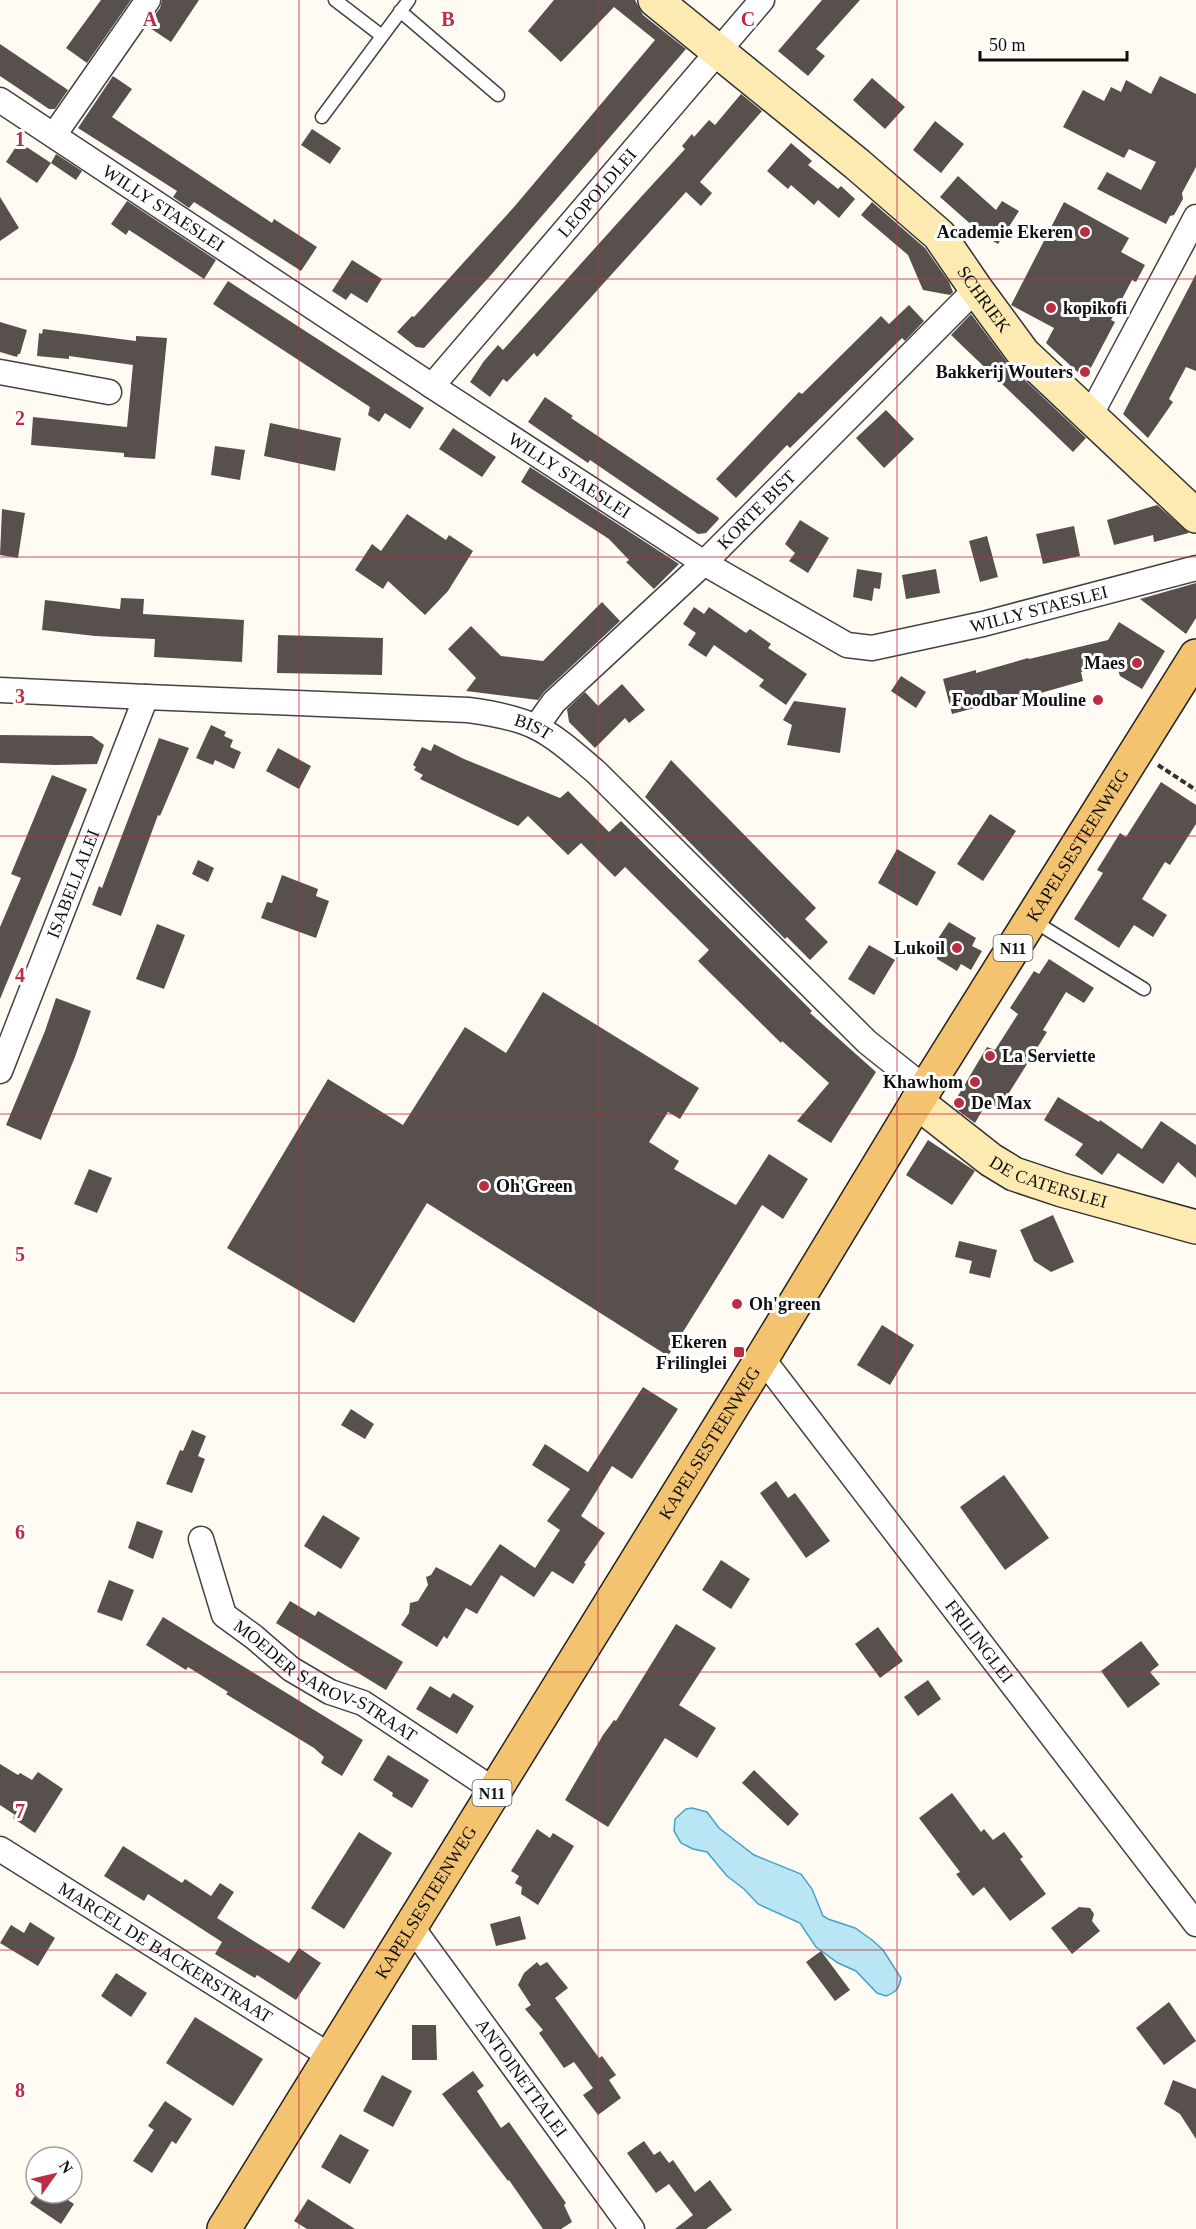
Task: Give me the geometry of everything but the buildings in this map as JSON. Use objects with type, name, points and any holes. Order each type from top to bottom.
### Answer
[{"type":"main road","name":"KAPELSESTEENWEG","points":[[224,2229],[1031,919],[1195,660]]},
{"type":"street","points":[[54,135],[147,0]]},
{"type":"street","name":"SCHRIEK","points":[[655,0],[857,164],[939,236],[1023,353],[1196,516]]},
{"type":"street","name":"LEOPOLDLEI","points":[[432,387],[762,0]]},
{"type":"street","name":"WILLY STAESLEI","points":[[0,100],[432,387],[704,563],[847,645],[872,648],[983,624],[1196,568]]},
{"type":"street","points":[[1090,416],[1196,217]]},
{"type":"street","name":"KORTE BIST","points":[[536,727],[554,702],[704,563],[976,289]]},
{"type":"street","points":[[0,372],[109,392]]},
{"type":"street","name":"BIST","points":[[0,690],[468,710],[501,715],[536,727],[596,772],[922,1096]]},
{"type":"street","name":"ISABELLALEI","points":[[0,1071],[146,698]]},
{"type":"street","name":"DE CATERSLEI","points":[[922,1096],[991,1160],[1014,1174],[1062,1190],[1196,1227]]},
{"type":"street","name":"FRILINGLEI","points":[[762,1359],[1196,1924]]},
{"type":"street","name":"MOEDER SAROV-STRAAT","points":[[201,1539],[224,1615],[291,1669],[330,1692],[363,1703],[494,1790]]},
{"type":"street","name":"MARCEL DE BACKERSTRAAT","points":[[0,1849],[330,2056]]},
{"type":"street","name":"ANTOINETTALEI","points":[[411,1926],[632,2229]]},
{"type":"lane","points":[[335,0],[382,36]]},
{"type":"lane","points":[[322,117],[409,0]]},
{"type":"lane","points":[[400,11],[498,95]]},
{"type":"lane","points":[[1031,919],[1144,989]]},
{"type":"path","points":[[1138,751],[1196,790]]},
{"type":"water","points":[[692,1808],[707,1812],[719,1828],[754,1855],[801,1874],[812,1889],[823,1916],[855,1928],[883,1950],[901,1978],[896,1990],[886,1996],[877,1993],[856,1971],[838,1963],[816,1947],[800,1923],[758,1904],[727,1876],[707,1852],[681,1843],[674,1831],[675,1819],[686,1809]]},
{"type":"place","name":"Academie Ekeren","points":[[1085,232]]},
{"type":"place","name":"kopikofi","points":[[1051,308]]},
{"type":"place","name":"Bakkerij Wouters","points":[[1085,372]]},
{"type":"place","name":"Maes","points":[[1137,663]]},
{"type":"place","name":"Foodbar Mouline","points":[[1098,700]]},
{"type":"place","name":"Lukoil","points":[[957,948]]},
{"type":"place","name":"La Serviette","points":[[990,1056]]},
{"type":"place","name":"Khawhom","points":[[975,1082]]},
{"type":"place","name":"De Max","points":[[959,1103]]},
{"type":"place","name":"Oh'Green","points":[[484,1186]]},
{"type":"place","name":"Oh'green","points":[[737,1304]]},
{"type":"place","name":"Ekeren Frilinglei","points":[[739,1352]]}]
